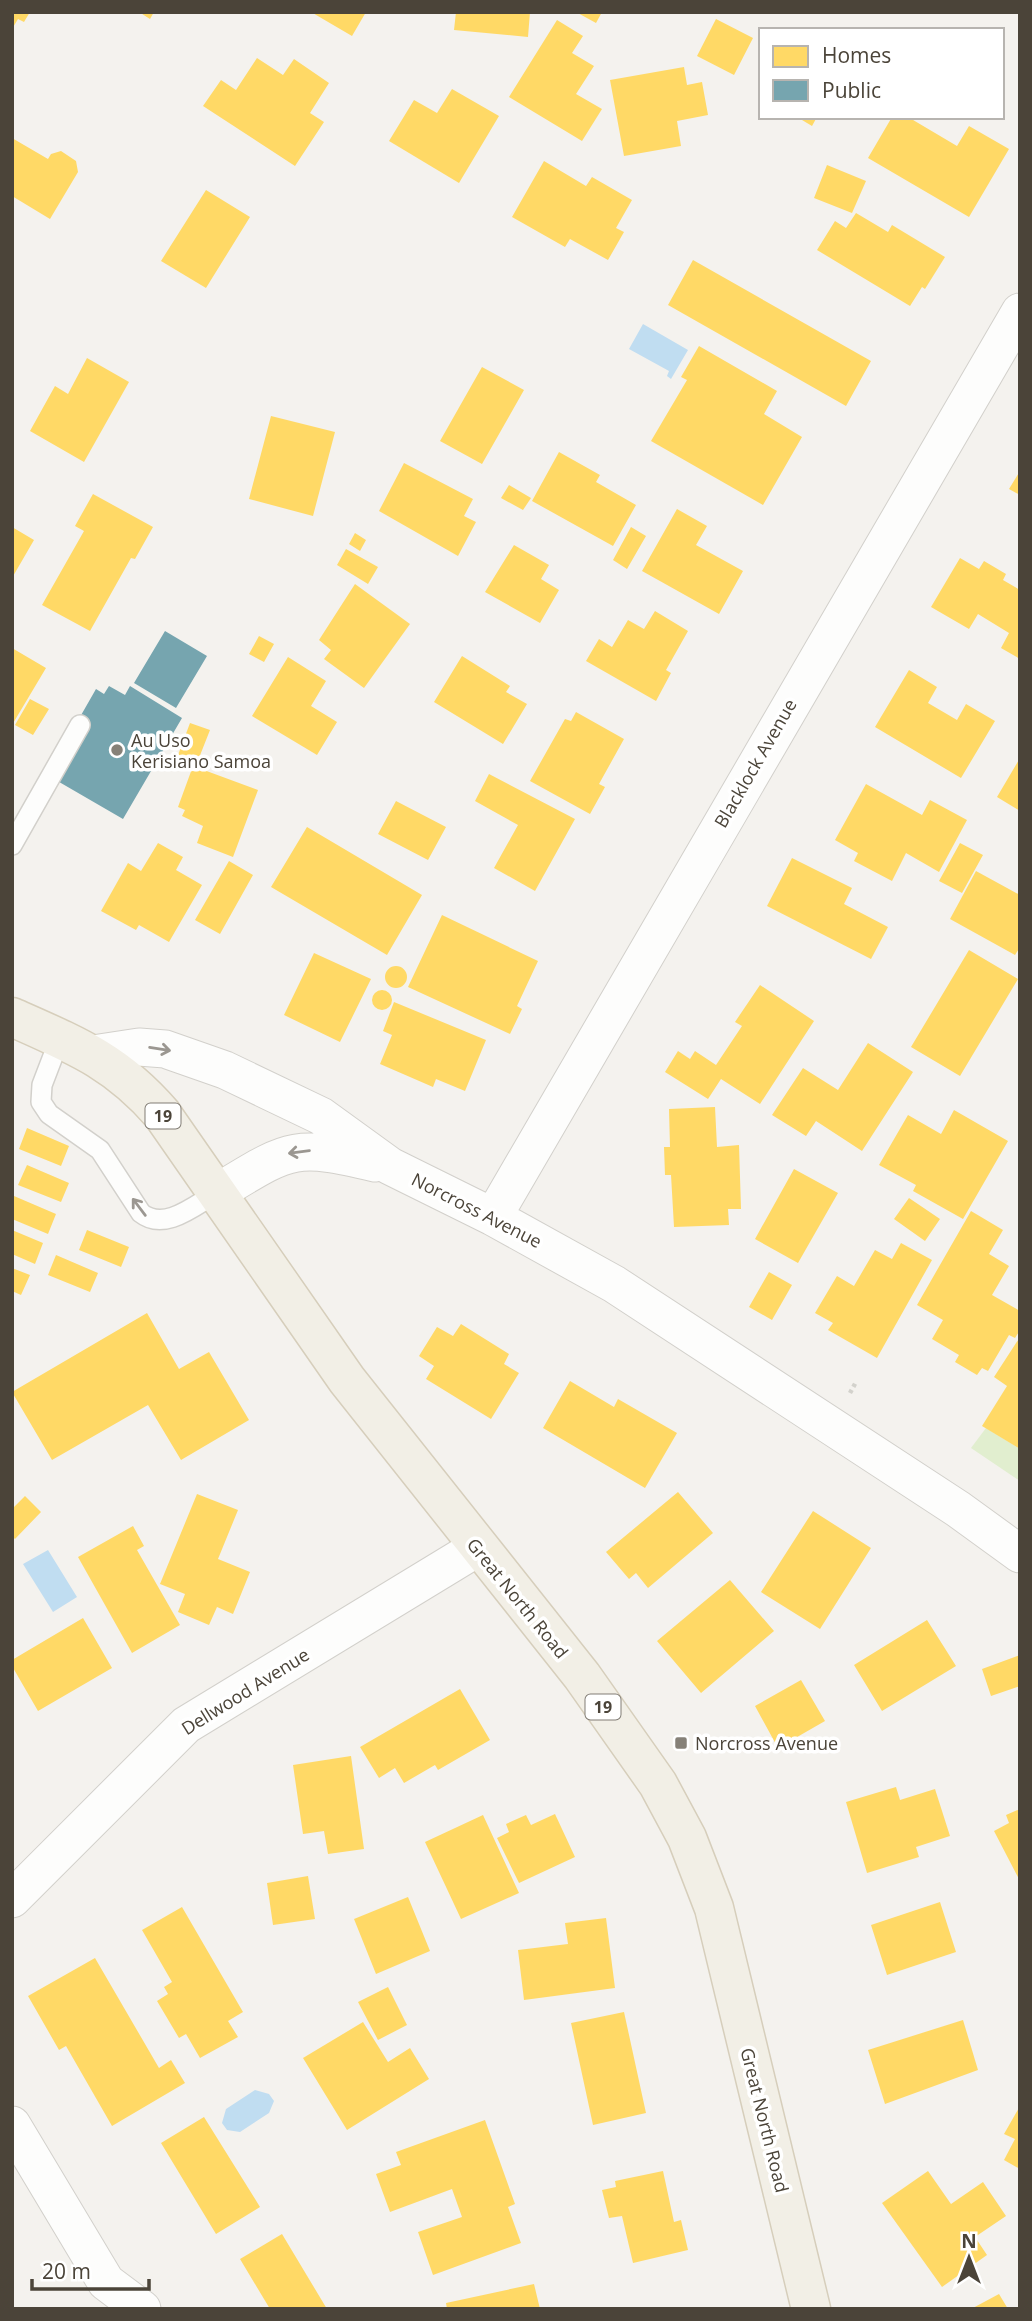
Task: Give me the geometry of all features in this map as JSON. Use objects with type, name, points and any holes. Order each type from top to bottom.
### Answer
[{"type":"main road","name":"Great North Road","points":[[12,1017],[76,1046],[141,1089],[218,1192],[347,1380],[477,1548],[582,1676],[658,1784],[687,1838],[714,1908],[811,2309]]},
{"type":"street","name":"Blacklock Avenue","points":[[492,1217],[1020,312]]},
{"type":"street","name":"Norcross Avenue","points":[[76,1046],[164,1049],[225,1070],[321,1116],[390,1166],[492,1217],[614,1284],[958,1509],[1020,1554]]},
{"type":"street","name":"Norcross Avenue","points":[[218,1192],[265,1163],[299,1151],[337,1154],[390,1166]]},
{"type":"street","name":"Dellwood Avenue","points":[[12,1899],[186,1725],[477,1548]]},
{"type":"street","points":[[12,2125],[108,2296],[142,2309]]},
{"type":"lane","points":[[12,845],[80,725]]},
{"type":"lane","points":[[76,1046],[42,1085],[41,1102],[49,1114],[100,1150],[142,1213],[150,1220],[164,1222],[218,1192]]},
{"type":"green space","points":[[986,1428],[1020,1449],[1020,1481],[971,1448]]},
{"type":"water","points":[[643,324],[688,350],[671,379],[667,376],[669,371],[629,349]]},
{"type":"water","points":[[48,1550],[77,1597],[53,1612],[23,1564]]},
{"type":"water","points":[[255,2090],[269,2094],[274,2101],[269,2113],[240,2132],[227,2130],[222,2123],[226,2109]]},
{"type":"building: Homes","points":[[12,12],[30,12],[24,22],[18,19],[12,29]]},
{"type":"building: Homes","points":[[139,12],[154,12],[150,19]]},
{"type":"building: Homes","points":[[311,12],[366,12],[352,36]]},
{"type":"building: Homes","points":[[456,12],[530,12],[528,37],[454,30]]},
{"type":"building: Homes","points":[[576,12],[602,12],[596,23]]},
{"type":"building: Homes","points":[[716,19],[753,38],[734,75],[697,56]]},
{"type":"building: Homes","points":[[557,20],[583,36],[572,53],[594,66],[576,94],[602,109],[582,141],[509,97]]},
{"type":"building: Homes","points":[[257,58],[283,75],[294,59],[329,83],[310,113],[324,122],[295,166],[203,106],[221,80],[236,90]]},
{"type":"building: Homes","points":[[684,67],[687,85],[702,82],[708,115],[677,121],[681,146],[624,156],[610,80]]},
{"type":"building: Homes","points":[[452,89],[499,116],[459,183],[389,141],[414,100],[437,113]]},
{"type":"building: Homes","points":[[800,119],[816,119],[812,126]]},
{"type":"building: Homes","points":[[891,119],[911,119],[957,146],[969,126],[1009,149],[969,217],[868,158]]},
{"type":"building: Homes","points":[[12,138],[48,159],[51,154],[61,151],[76,161],[78,172],[50,219],[12,196]]},
{"type":"building: Homes","points":[[544,161],[586,186],[592,177],[632,200],[616,228],[624,232],[608,260],[570,239],[565,247],[512,217]]},
{"type":"building: Homes","points":[[827,165],[866,181],[852,213],[814,198]]},
{"type":"building: Homes","points":[[206,190],[250,217],[206,288],[161,261]]},
{"type":"building: Homes","points":[[856,213],[888,232],[892,225],[945,257],[925,289],[922,287],[910,306],[817,250],[835,221],[846,228]]},
{"type":"building: Homes","points":[[693,260],[871,361],[846,406],[668,305]]},
{"type":"building: Homes","points":[[699,346],[777,391],[764,414],[802,437],[763,505],[651,441],[687,380],[681,377]]},
{"type":"building: Homes","points":[[87,358],[129,382],[84,462],[30,431],[55,386],[68,394]]},
{"type":"building: Homes","points":[[482,367],[524,390],[482,464],[440,441]]},
{"type":"building: Homes","points":[[271,416],[335,432],[313,516],[249,499]]},
{"type":"building: Homes","points":[[559,452],[600,475],[596,482],[636,505],[613,546],[532,501]]},
{"type":"building: Homes","points":[[404,463],[473,499],[464,516],[476,522],[458,556],[379,511]]},
{"type":"building: Homes","points":[[1020,471],[1020,495],[1009,489]]},
{"type":"building: Homes","points":[[509,485],[531,498],[523,510],[501,498]]},
{"type":"building: Homes","points":[[93,494],[153,527],[135,559],[131,558],[90,631],[42,605],[84,531],[75,526]]},
{"type":"building: Homes","points":[[677,509],[707,526],[696,545],[743,571],[719,614],[642,571]]},
{"type":"building: Homes","points":[[12,527],[34,540],[12,578]]},
{"type":"building: Homes","points":[[631,527],[646,536],[627,569],[613,560]]},
{"type":"building: Homes","points":[[355,533],[366,540],[360,551],[349,544]]},
{"type":"building: Homes","points":[[514,545],[549,565],[541,579],[559,590],[540,623],[485,592]]},
{"type":"building: Homes","points":[[346,549],[378,567],[368,584],[337,565]]},
{"type":"building: Homes","points":[[960,558],[979,569],[984,561],[1006,574],[1003,580],[1020,590],[1020,659],[1001,648],[1009,633],[978,614],[969,629],[931,607]]},
{"type":"building: Homes","points":[[355,584],[410,624],[364,688],[324,659],[331,650],[319,640]]},
{"type":"building: Homes","points":[[655,611],[688,631],[666,670],[671,673],[656,701],[586,661],[599,639],[612,647],[628,620],[644,629]]},
{"type":"building: Homes","points":[[259,636],[274,644],[264,662],[249,654]]},
{"type":"building: Homes","points":[[12,648],[46,668],[12,725]]},
{"type":"building: Homes","points":[[462,656],[510,686],[506,692],[527,704],[503,744],[434,702]]},
{"type":"building: Homes","points":[[288,657],[326,681],[311,706],[337,722],[317,755],[252,716]]},
{"type":"building: Homes","points":[[909,670],[937,687],[928,703],[957,720],[966,704],[995,721],[961,778],[875,727]]},
{"type":"building: Homes","points":[[30,699],[49,709],[33,735],[15,725]]},
{"type":"building: Homes","points":[[576,712],[624,739],[599,784],[605,787],[590,814],[530,781],[565,719],[571,721]]},
{"type":"building: Homes","points":[[190,723],[210,730],[197,763],[178,755]]},
{"type":"building: Homes","points":[[1020,758],[1020,811],[997,797]]},
{"type":"building: Homes","points":[[193,766],[258,790],[233,857],[197,843],[203,826],[182,816],[185,810],[178,807]]},
{"type":"building: Homes","points":[[489,774],[575,819],[535,891],[494,868],[518,825],[475,801]]},
{"type":"building: Homes","points":[[866,784],[922,815],[930,800],[967,820],[939,872],[906,853],[892,881],[854,861],[858,853],[835,840]]},
{"type":"building: Homes","points":[[396,801],[446,827],[428,860],[378,834]]},
{"type":"building: Homes","points":[[307,827],[422,895],[387,955],[271,887]]},
{"type":"building: Homes","points":[[158,843],[183,857],[176,870],[202,885],[169,942],[139,925],[136,930],[101,911],[128,863],[141,871]]},
{"type":"building: Homes","points":[[960,843],[983,855],[962,893],[939,881]]},
{"type":"building: Homes","points":[[792,858],[852,888],[844,904],[888,927],[871,959],[767,906]]},
{"type":"building: Homes","points":[[229,861],[253,875],[220,934],[195,920]]},
{"type":"building: Homes","points":[[976,871],[1020,895],[1020,947],[1015,955],[950,919]]},
{"type":"building: Homes","points":[[442,915],[538,961],[517,1006],[522,1009],[510,1034],[408,987]]},
{"type":"building: Homes","points":[[969,950],[1018,979],[960,1076],[911,1047]]},
{"type":"building: Homes","points":[[314,953],[371,979],[340,1042],[284,1015]]},
{"type":"building: Homes","points":[[396,966],[406,973],[407,977],[400,987],[396,988],[386,981],[385,977],[392,967]]},
{"type":"building: Homes","points":[[760,985],[814,1021],[760,1104],[721,1079],[708,1099],[665,1072],[678,1051],[690,1059],[695,1051],[716,1065],[742,1026],[735,1022]]},
{"type":"building: Homes","points":[[378,990],[386,990],[392,1000],[386,1010],[378,1010],[372,1004],[372,996]]},
{"type":"building: Homes","points":[[394,1002],[486,1040],[465,1091],[436,1079],[433,1087],[380,1064],[392,1035],[383,1031]]},
{"type":"building: Homes","points":[[868,1043],[913,1072],[862,1151],[816,1121],[806,1136],[772,1115],[803,1068],[838,1090]]},
{"type":"building: Homes","points":[[715,1107],[717,1147],[739,1145],[741,1209],[728,1209],[729,1225],[674,1227],[671,1175],[665,1175],[664,1147],[670,1147],[669,1109]]},
{"type":"building: Homes","points":[[954,1110],[1008,1141],[963,1219],[913,1191],[916,1185],[879,1165],[908,1115],[941,1134]]},
{"type":"building: Homes","points":[[27,1128],[69,1146],[61,1166],[19,1149]]},
{"type":"building: Homes","points":[[27,1165],[69,1183],[61,1202],[18,1185]]},
{"type":"building: Homes","points":[[794,1169],[838,1193],[798,1263],[755,1239]]},
{"type":"building: Homes","points":[[14,1196],[56,1214],[48,1234],[12,1219]]},
{"type":"building: Homes","points":[[909,1198],[940,1219],[925,1241],[894,1219]]},
{"type":"building: Homes","points":[[971,1211],[1003,1230],[989,1254],[1009,1266],[992,1295],[1020,1311],[1020,1330],[1015,1338],[1009,1335],[988,1371],[982,1368],[977,1375],[955,1362],[959,1355],[932,1339],[943,1320],[917,1305]]},
{"type":"building: Homes","points":[[12,1230],[43,1243],[35,1264],[12,1254]]},
{"type":"building: Homes","points":[[87,1230],[129,1247],[121,1267],[79,1250]]},
{"type":"building: Homes","points":[[901,1243],[932,1260],[877,1358],[828,1330],[833,1323],[815,1313],[837,1276],[854,1286],[875,1250],[892,1259]]},
{"type":"building: Homes","points":[[56,1255],[98,1273],[90,1292],[48,1275]]},
{"type":"building: Homes","points":[[12,1268],[30,1275],[21,1295],[12,1291]]},
{"type":"building: Homes","points":[[769,1272],[792,1285],[772,1320],[749,1307]]},
{"type":"building: Homes","points":[[147,1313],[179,1369],[209,1352],[249,1420],[181,1460],[148,1405],[52,1460],[12,1392]]},
{"type":"building: Homes","points":[[461,1324],[509,1354],[504,1364],[519,1373],[491,1419],[426,1379],[434,1366],[419,1356],[437,1327],[453,1336]]},
{"type":"building: Homes","points":[[1020,1337],[1020,1449],[982,1426],[1007,1386],[994,1377]]},
{"type":"building: Homes","points":[[570,1381],[614,1407],[618,1399],[677,1433],[645,1488],[543,1428]]},
{"type":"building: Homes","points":[[678,1492],[713,1533],[648,1588],[636,1573],[629,1579],[606,1552]]},
{"type":"building: Homes","points":[[197,1494],[238,1510],[218,1559],[250,1572],[233,1614],[217,1607],[209,1625],[178,1612],[185,1594],[160,1584]]},
{"type":"building: Homes","points":[[25,1496],[41,1512],[15,1539],[12,1536],[12,1509]]},
{"type":"building: Homes","points":[[813,1511],[871,1548],[820,1629],[761,1592]]},
{"type":"building: Homes","points":[[133,1526],[144,1546],[137,1550],[180,1625],[132,1653],[78,1557]]},
{"type":"building: Homes","points":[[730,1580],[774,1631],[701,1693],[657,1641]]},
{"type":"building: Homes","points":[[83,1618],[112,1668],[38,1711],[12,1666],[12,1660]]},
{"type":"building: Homes","points":[[927,1620],[956,1666],[882,1711],[854,1665]]},
{"type":"building: Homes","points":[[1020,1655],[1020,1686],[991,1696],[982,1669]]},
{"type":"building: Homes","points":[[801,1680],[825,1721],[778,1748],[755,1706]]},
{"type":"building: Homes","points":[[460,1689],[490,1740],[438,1770],[435,1765],[404,1783],[395,1768],[379,1778],[360,1747]]},
{"type":"building: Homes","points":[[351,1756],[364,1849],[328,1854],[324,1831],[303,1834],[293,1765]]},
{"type":"building: Homes","points":[[896,1787],[900,1800],[935,1789],[950,1836],[916,1847],[919,1857],[867,1873],[846,1802]]},
{"type":"building: Homes","points":[[1020,1809],[1020,1881],[994,1831],[1009,1823],[1006,1815]]},
{"type":"building: Homes","points":[[555,1814],[575,1857],[519,1883],[497,1838],[509,1832],[506,1824],[526,1815],[531,1825]]},
{"type":"building: Homes","points":[[483,1815],[519,1893],[461,1919],[425,1842]]},
{"type":"building: Homes","points":[[308,1876],[315,1919],[273,1925],[267,1883]]},
{"type":"building: Homes","points":[[408,1897],[430,1951],[376,1974],[354,1919]]},
{"type":"building: Homes","points":[[940,1902],[956,1952],[887,1975],[871,1925]]},
{"type":"building: Homes","points":[[182,1907],[243,2012],[228,2021],[238,2037],[200,2058],[186,2034],[179,2038],[157,2001],[168,1994],[164,1987],[172,1982],[142,1930]]},
{"type":"building: Homes","points":[[606,1918],[615,1988],[524,2000],[518,1950],[568,1944],[565,1923]]},
{"type":"building: Homes","points":[[95,1958],[159,2068],[171,2060],[185,2083],[112,2126],[66,2046],[59,2050],[28,1996]]},
{"type":"building: Homes","points":[[388,1987],[407,2025],[378,2040],[358,2002]]},
{"type":"building: Homes","points":[[624,2012],[646,2113],[593,2125],[571,2023]]},
{"type":"building: Homes","points":[[963,2020],[978,2070],[885,2104],[868,2050]]},
{"type":"building: Homes","points":[[363,2022],[388,2062],[410,2048],[429,2079],[347,2130],[303,2058]]},
{"type":"building: Homes","points":[[1020,2106],[1020,2169],[1004,2160],[1015,2139],[1004,2134]]},
{"type":"building: Homes","points":[[204,2117],[260,2207],[216,2234],[161,2143]]},
{"type":"building: Homes","points":[[485,2120],[515,2204],[508,2207],[521,2243],[433,2275],[418,2232],[462,2217],[452,2189],[390,2212],[376,2174],[401,2165],[396,2152]]},
{"type":"building: Homes","points":[[663,2171],[674,2222],[681,2220],[688,2250],[633,2263],[622,2216],[609,2218],[602,2190],[616,2187],[615,2181]]},
{"type":"building: Homes","points":[[928,2171],[951,2204],[983,2182],[1006,2216],[975,2237],[987,2255],[942,2287],[882,2203]]},
{"type":"building: Homes","points":[[282,2234],[327,2309],[270,2309],[240,2259]]},
{"type":"building: Homes","points":[[534,2284],[540,2309],[447,2309],[446,2303]]},
{"type":"building: Homes","points":[[999,2294],[1008,2309],[971,2309]]},
{"type":"building: Public","points":[[165,631],[207,656],[176,708],[134,683]]},
{"type":"building: Public","name":"Au Uso Kerisiano Samoa","points":[[109,686],[125,695],[130,686],[182,718],[123,819],[54,779],[80,717],[96,689],[104,694]]},
{"type":"place","name":"Au Uso Kerisiano Samoa","points":[[117,750]]},
{"type":"place","name":"Norcross Avenue","points":[[681,1743]]}]
